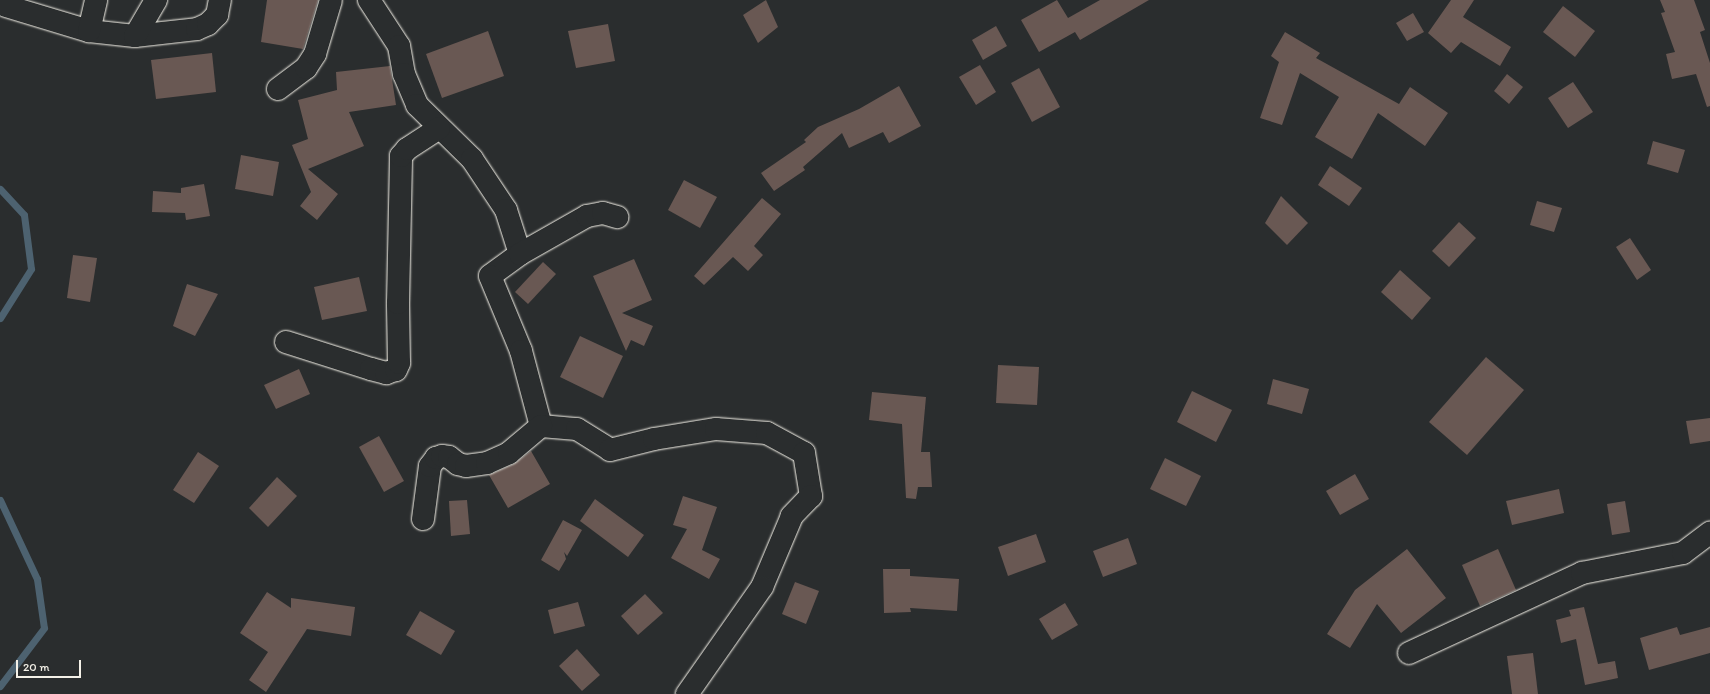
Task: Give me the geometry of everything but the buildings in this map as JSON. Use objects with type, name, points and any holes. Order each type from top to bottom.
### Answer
[{"type":"street","points":[[89,31],[96,0]]},
{"type":"street","points":[[135,36],[156,0]]},
{"type":"street","points":[[6,6],[89,31],[135,36],[197,29],[208,24],[217,15],[220,0]]},
{"type":"street","points":[[278,89],[306,68],[315,54],[331,0]]},
{"type":"street","points":[[369,0],[399,46],[404,74],[417,105],[438,128],[472,159],[506,210],[520,254]]},
{"type":"street","points":[[286,342],[386,373],[396,370],[399,363],[398,303],[401,156],[408,149],[438,128]]},
{"type":"street","points":[[541,426],[521,350],[490,276],[520,254],[587,216],[603,213],[618,217]]},
{"type":"street","points":[[423,519],[430,466],[436,458],[442,456],[449,457],[458,464],[466,466],[487,462],[509,453],[541,426],[577,429],[610,450],[654,439],[716,429],[767,433],[804,453],[811,496],[792,516],[762,587],[687,694]]},
{"type":"street","points":[[1409,653],[1582,573],[1682,553],[1710,533]]},
{"type":"waterway","points":[[0,189],[24,215],[31,269],[0,318]]},
{"type":"waterway","points":[[0,500],[37,579],[44,628],[0,686]]}]
